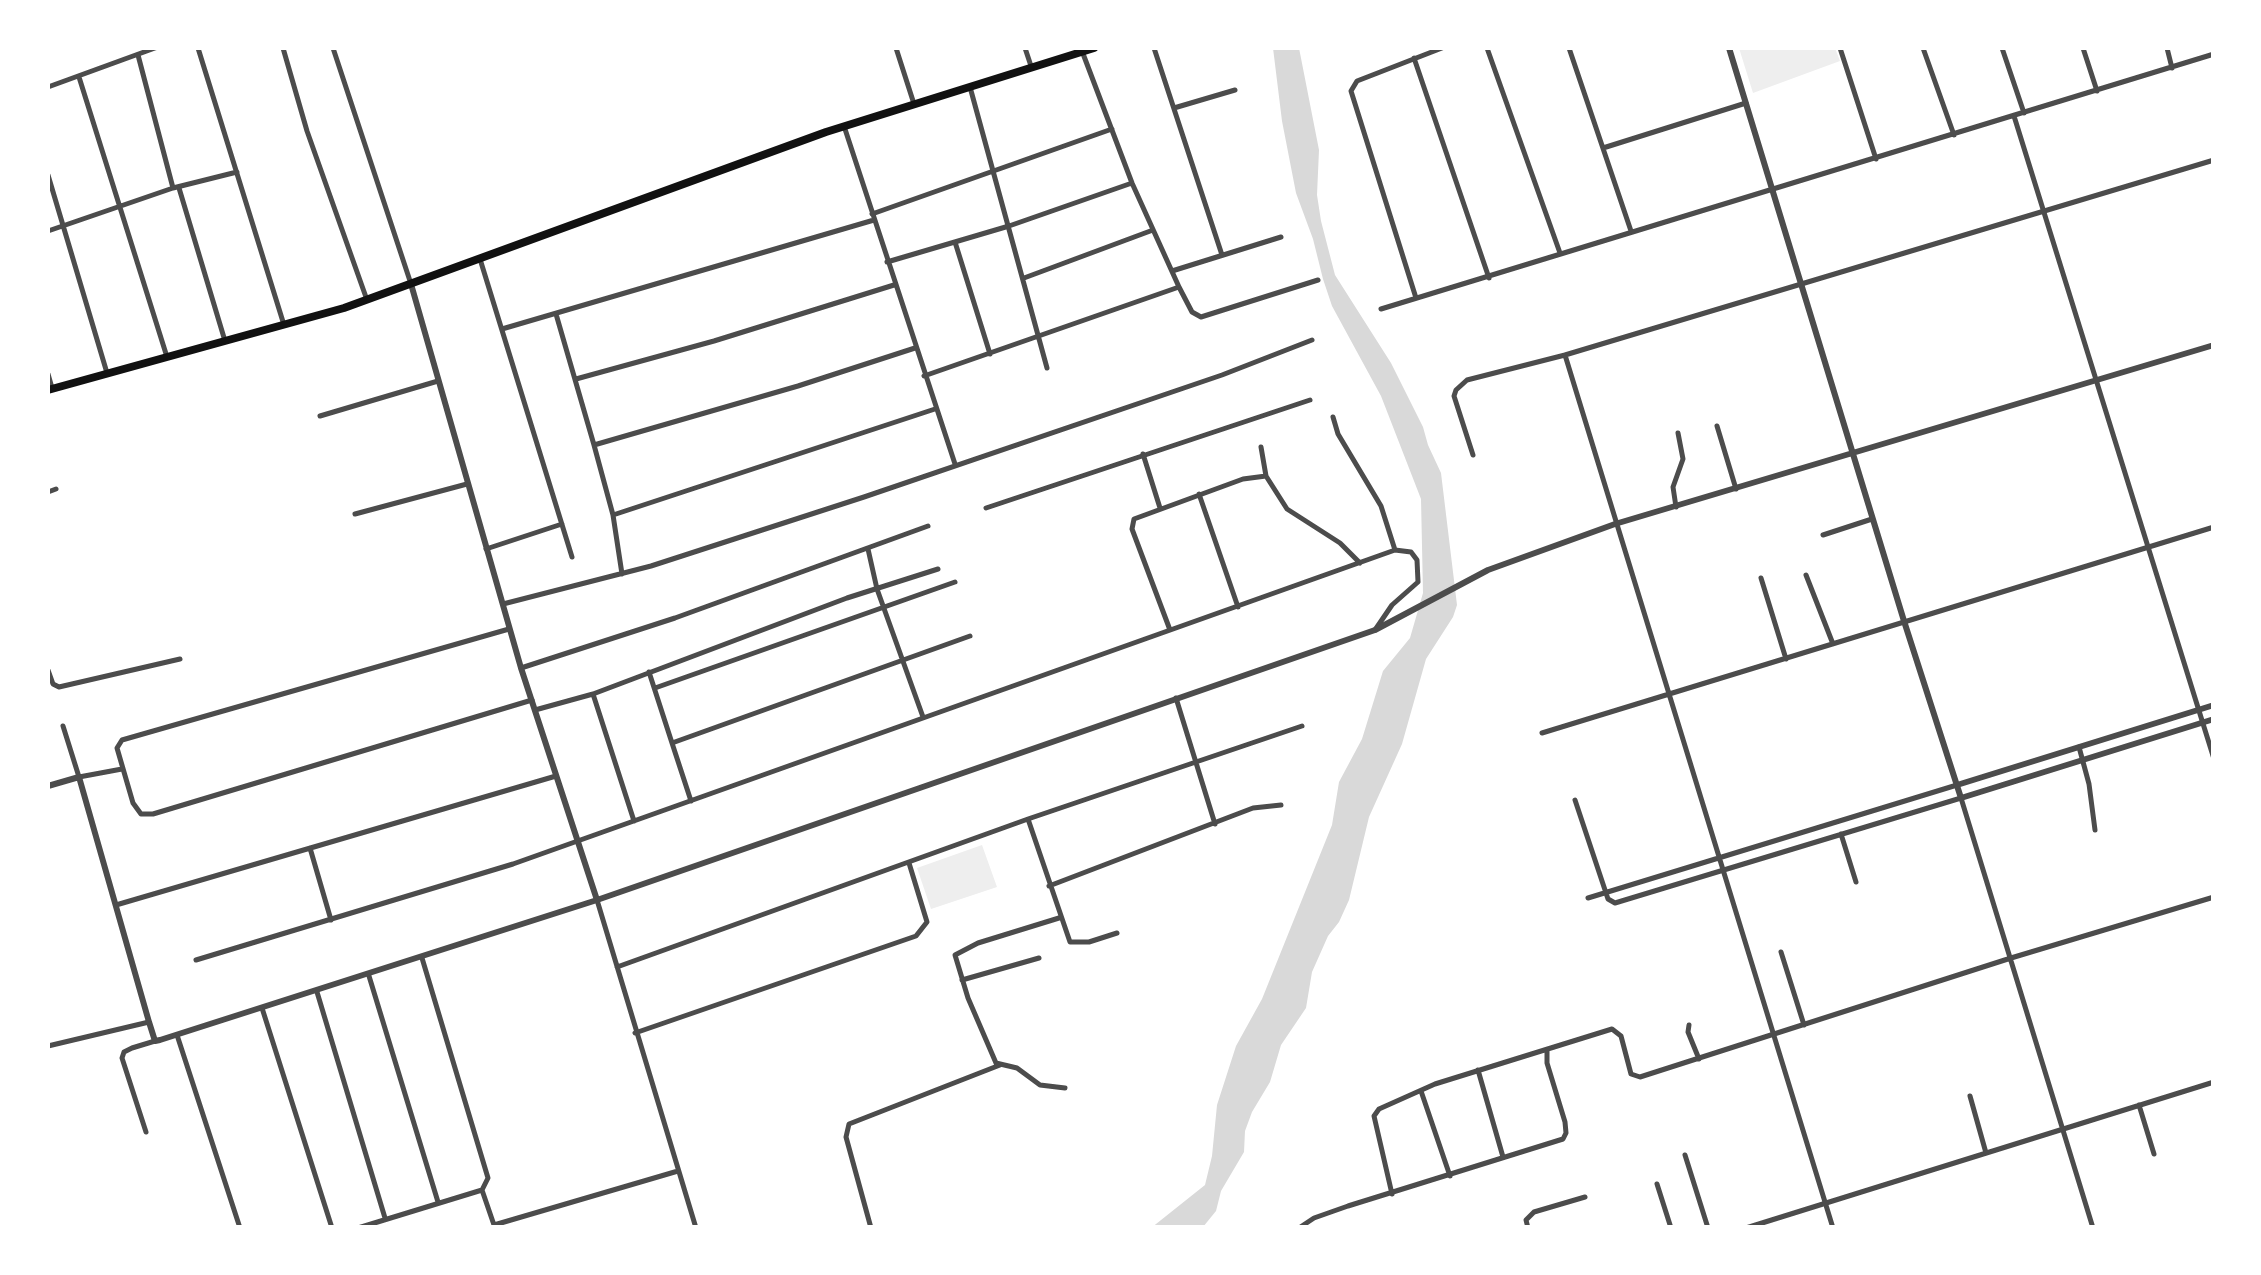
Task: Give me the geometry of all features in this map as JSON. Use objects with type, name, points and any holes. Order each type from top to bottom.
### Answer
[{"type":"main road","points":[[50,389],[367,300],[844,126],[1094,48]]},
{"type":"street","points":[[48,87],[155,48]]},
{"type":"street","points":[[198,48],[284,325]]},
{"type":"street","points":[[283,48],[307,131],[367,300]]},
{"type":"street","points":[[333,48],[412,284],[520,668],[597,900],[696,1228]]},
{"type":"street","points":[[896,48],[914,104]]},
{"type":"street","points":[[1024,48],[1031,66]]},
{"type":"street","points":[[1154,48],[1222,255]]},
{"type":"street","points":[[1416,298],[1351,91],[1357,81],[1442,48]]},
{"type":"street","points":[[1487,48],[1560,253]]},
{"type":"street","points":[[1568,48],[1631,230]]},
{"type":"street","points":[[1729,48],[2093,1228]]},
{"type":"street","points":[[1840,48],[1876,159]]},
{"type":"street","points":[[1923,48],[1954,135]]},
{"type":"street","points":[[2002,48],[2024,114]]},
{"type":"street","points":[[2083,48],[2097,92]]},
{"type":"street","points":[[2166,48],[2172,68]]},
{"type":"street","points":[[1082,51],[1132,183],[1192,312],[1201,318],[1318,280]]},
{"type":"street","points":[[1381,309],[2214,54]]},
{"type":"street","points":[[138,55],[225,341]]},
{"type":"street","points":[[1414,58],[1488,278]]},
{"type":"street","points":[[79,77],[167,357]]},
{"type":"street","points":[[970,87],[1047,368]]},
{"type":"street","points":[[1174,108],[1236,90]]},
{"type":"street","points":[[1603,148],[1746,103]]},
{"type":"street","points":[[2014,116],[2214,759]]},
{"type":"street","points":[[844,126],[955,464]]},
{"type":"street","points":[[502,329],[873,217],[1112,129]]},
{"type":"street","points":[[1473,455],[1454,396],[1462,383],[1566,356],[2214,160]]},
{"type":"street","points":[[48,231],[237,172]]},
{"type":"street","points":[[48,175],[107,373]]},
{"type":"street","points":[[887,262],[1010,226],[1132,183]]},
{"type":"street","points":[[1024,278],[1154,230]]},
{"type":"street","points":[[1172,270],[1281,238]]},
{"type":"street","points":[[955,242],[990,354]]},
{"type":"street","points":[[480,258],[572,558]]},
{"type":"street","points":[[576,379],[714,341],[894,284]]},
{"type":"street","points":[[924,376],[1179,286]]},
{"type":"street","points":[[556,314],[613,515],[622,574]]},
{"type":"street","points":[[502,604],[622,574],[864,497],[1312,340]]},
{"type":"street","points":[[146,1132],[122,1058],[132,1048],[369,976],[597,900],[1375,630],[1488,570],[1615,524],[2214,345]]},
{"type":"street","points":[[594,445],[915,348]]},
{"type":"street","points":[[1566,356],[1833,1228]]},
{"type":"street","points":[[48,374],[50,389]]},
{"type":"street","points":[[320,416],[438,381]]},
{"type":"street","points":[[986,508],[1310,400]]},
{"type":"street","points":[[613,515],[935,409]]},
{"type":"street","points":[[1332,417],[1381,506],[1396,550]]},
{"type":"street","points":[[1717,426],[1736,489]]},
{"type":"street","points":[[1676,507],[1673,487],[1683,458],[1678,433]]},
{"type":"street","points":[[1261,447],[1266,476],[1288,509],[1340,543],[1360,563]]},
{"type":"street","points":[[1143,454],[1160,508]]},
{"type":"street","points":[[1170,630],[1132,528],[1134,519],[1243,478],[1266,476]]},
{"type":"street","points":[[354,514],[467,484]]},
{"type":"street","points":[[48,492],[56,489]]},
{"type":"street","points":[[1199,494],[1238,607]]},
{"type":"street","points":[[1824,535],[1872,519]]},
{"type":"street","points":[[486,549],[562,524]]},
{"type":"street","points":[[520,668],[675,618],[928,526]]},
{"type":"street","points":[[1542,733],[2214,526]]},
{"type":"street","points":[[868,549],[877,589],[924,717]]},
{"type":"street","points":[[196,960],[578,841],[1404,550],[1414,556],[1419,568],[1418,582],[1392,605],[1375,630]]},
{"type":"street","points":[[535,710],[593,694],[938,570]]},
{"type":"street","points":[[1806,575],[1833,644]]},
{"type":"street","points":[[1762,578],[1786,659]]},
{"type":"street","points":[[656,688],[954,582]]},
{"type":"street","points":[[509,628],[122,740],[116,748],[122,770],[136,810],[144,815],[153,814],[532,700]]},
{"type":"street","points":[[672,743],[970,636]]},
{"type":"street","points":[[48,673],[53,684],[59,686],[180,660]]},
{"type":"street","points":[[649,672],[692,802]]},
{"type":"street","points":[[593,694],[634,821]]},
{"type":"street","points":[[1176,697],[1215,824]]},
{"type":"street","points":[[1588,898],[2214,704]]},
{"type":"street","points":[[1575,800],[1609,900],[1617,903],[2214,719]]},
{"type":"street","points":[[63,726],[155,1041]]},
{"type":"street","points":[[617,967],[1028,819],[1302,726]]},
{"type":"street","points":[[2079,746],[2094,830]]},
{"type":"street","points":[[48,786],[122,770]]},
{"type":"street","points":[[116,906],[556,776]]},
{"type":"street","points":[[1049,886],[1264,805],[1281,805]]},
{"type":"street","points":[[1028,819],[1066,937],[1076,944],[1117,933]]},
{"type":"street","points":[[1842,834],[1856,882]]},
{"type":"street","points":[[310,848],[331,920]]},
{"type":"street","points":[[635,1032],[916,936],[927,922],[909,863]]},
{"type":"street","points":[[1392,1194],[1375,1114],[1421,1091],[1478,1070],[1614,1029],[1622,1036],[1628,1067],[1634,1076],[2214,897]]},
{"type":"street","points":[[1000,1065],[992,1057],[962,980],[957,952],[1060,918]]},
{"type":"street","points":[[1781,952],[1804,1025]]},
{"type":"street","points":[[422,958],[486,1166],[488,1178],[482,1190],[491,1226],[678,1171]]},
{"type":"street","points":[[962,980],[1040,958]]},
{"type":"street","points":[[369,976],[438,1202]]},
{"type":"street","points":[[316,992],[385,1218]]},
{"type":"street","points":[[262,1008],[332,1228]]},
{"type":"street","points":[[48,1046],[149,1022]]},
{"type":"street","points":[[1689,1025],[1698,1059]]},
{"type":"street","points":[[178,1035],[240,1228]]},
{"type":"street","points":[[1299,1228],[1314,1218],[1561,1140],[1566,1136],[1565,1122],[1546,1050]]},
{"type":"street","points":[[872,1228],[846,1137],[855,1119],[1000,1065],[1017,1068],[1040,1084],[1064,1088]]},
{"type":"street","points":[[1478,1070],[1504,1156]]},
{"type":"street","points":[[1746,1228],[2214,1082]]},
{"type":"street","points":[[1421,1091],[1450,1176]]},
{"type":"street","points":[[1970,1096],[1986,1153]]},
{"type":"street","points":[[2139,1105],[2154,1154]]},
{"type":"street","points":[[1685,1155],[1708,1228]]},
{"type":"street","points":[[1658,1184],[1670,1228]]},
{"type":"street","points":[[358,1228],[482,1190]]},
{"type":"street","points":[[1528,1228],[1528,1216],[1584,1197]]},
{"type":"shaded area","points":[[1273,48],[1299,48],[1319,150],[1317,195],[1321,221],[1335,275],[1391,363],[1441,473],[1457,605],[1426,659],[1402,744],[1369,817],[1349,900],[1312,972],[1306,1008],[1281,1045],[1270,1082],[1252,1112],[1245,1131],[1244,1152],[1221,1191],[1216,1211],[1203,1227],[1151,1228],[1205,1185],[1217,1105],[1236,1046],[1262,999],[1332,825],[1339,782],[1362,739],[1383,671],[1410,638],[1423,593],[1421,499],[1381,396],[1332,306],[1323,279],[1296,193]]},
{"type":"shaded area","points":[[1739,48],[1835,48],[1840,61],[1753,93]]},
{"type":"shaded area","points":[[982,845],[997,887],[931,909],[917,868]]}]
